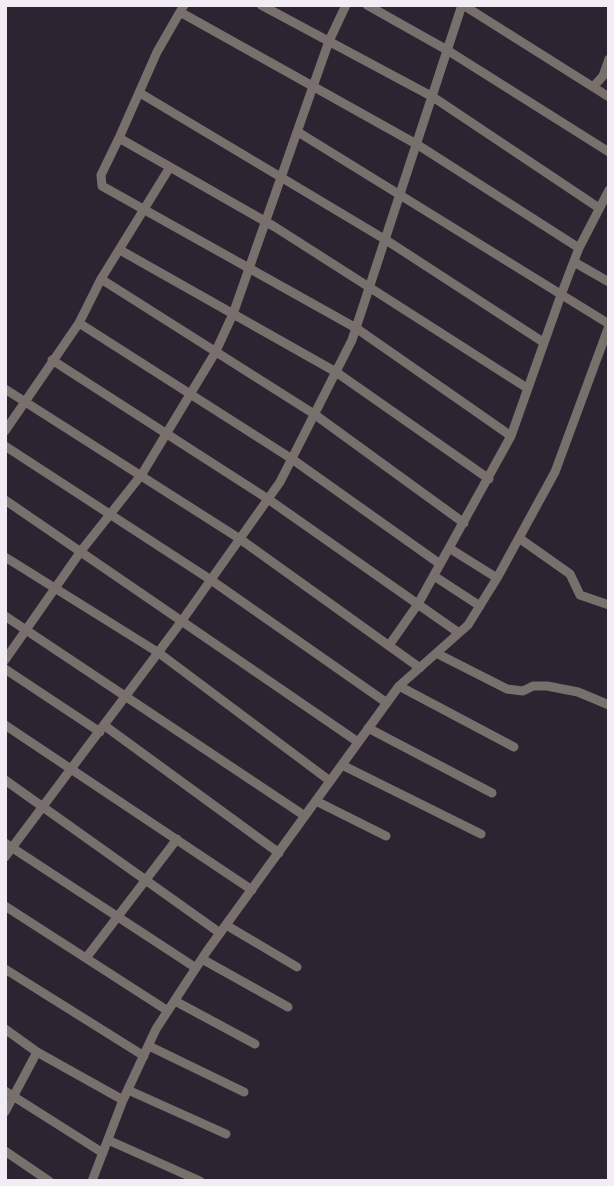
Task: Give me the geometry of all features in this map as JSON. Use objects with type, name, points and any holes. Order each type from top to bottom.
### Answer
[{"type":"street","points":[[261,5],[433,97],[604,204]]},
{"type":"street","points":[[5,660],[28,631],[81,551],[142,474],[215,352],[233,314],[329,41],[346,5]]},
{"type":"street","points":[[367,5],[447,50],[609,152]]},
{"type":"street","points":[[5,857],[9,846],[46,807],[159,653],[268,499],[292,459],[356,328],[463,5],[609,97]]},
{"type":"street","points":[[512,436],[356,328],[143,210],[100,182],[157,52],[182,9],[418,145],[579,248]]},
{"type":"street","points":[[593,87],[603,76],[609,59]]},
{"type":"street","points":[[140,93],[386,240],[543,342]]},
{"type":"street","points":[[93,1181],[123,1100],[144,1056],[168,1011],[196,968],[398,686],[459,633],[497,578],[555,472],[609,325],[298,132]]},
{"type":"street","points":[[119,138],[266,222],[527,388]]},
{"type":"street","points":[[5,432],[79,323],[101,279],[170,167]]},
{"type":"street","points":[[390,644],[418,604],[512,436],[543,342],[579,248],[609,190]]},
{"type":"street","points":[[120,250],[336,372],[489,479]]},
{"type":"street","points":[[574,262],[609,282]]},
{"type":"street","points":[[101,279],[314,414],[464,523]]},
{"type":"street","points":[[79,323],[191,392],[292,459],[440,564]]},
{"type":"street","points":[[52,360],[268,499],[459,633]]},
{"type":"street","points":[[5,389],[240,539],[421,668]]},
{"type":"street","points":[[5,446],[211,580],[387,703]]},
{"type":"street","points":[[5,500],[358,742]]},
{"type":"street","points":[[519,538],[570,574],[580,595],[609,606]]},
{"type":"street","points":[[449,548],[497,578]]},
{"type":"street","points":[[5,557],[159,653],[330,781]]},
{"type":"street","points":[[434,576],[480,606]]},
{"type":"street","points":[[5,616],[125,699],[305,816]]},
{"type":"street","points":[[438,654],[507,689],[523,691],[533,686],[547,686],[578,692],[609,705]]},
{"type":"street","points":[[5,669],[103,729],[279,853]]},
{"type":"street","points":[[398,686],[514,747]]},
{"type":"street","points":[[5,725],[252,890]]},
{"type":"street","points":[[368,728],[492,793]]},
{"type":"street","points":[[342,765],[481,834]]},
{"type":"street","points":[[5,780],[46,807],[143,880],[223,929],[297,967]]},
{"type":"street","points":[[316,801],[386,836]]},
{"type":"street","points":[[86,958],[119,917],[143,880],[177,839]]},
{"type":"street","points":[[9,846],[196,968]]},
{"type":"street","points":[[5,906],[168,1011]]},
{"type":"street","points":[[202,960],[288,1007]]},
{"type":"street","points":[[5,969],[144,1056]]},
{"type":"street","points":[[175,1001],[255,1044]]},
{"type":"street","points":[[5,1029],[37,1052],[123,1100]]},
{"type":"street","points":[[149,1046],[244,1092]]},
{"type":"street","points":[[5,1112],[37,1052]]},
{"type":"street","points":[[128,1090],[226,1134]]},
{"type":"street","points":[[5,1091],[103,1153]]},
{"type":"street","points":[[108,1140],[201,1181]]},
{"type":"street","points":[[5,1151],[49,1181]]}]
